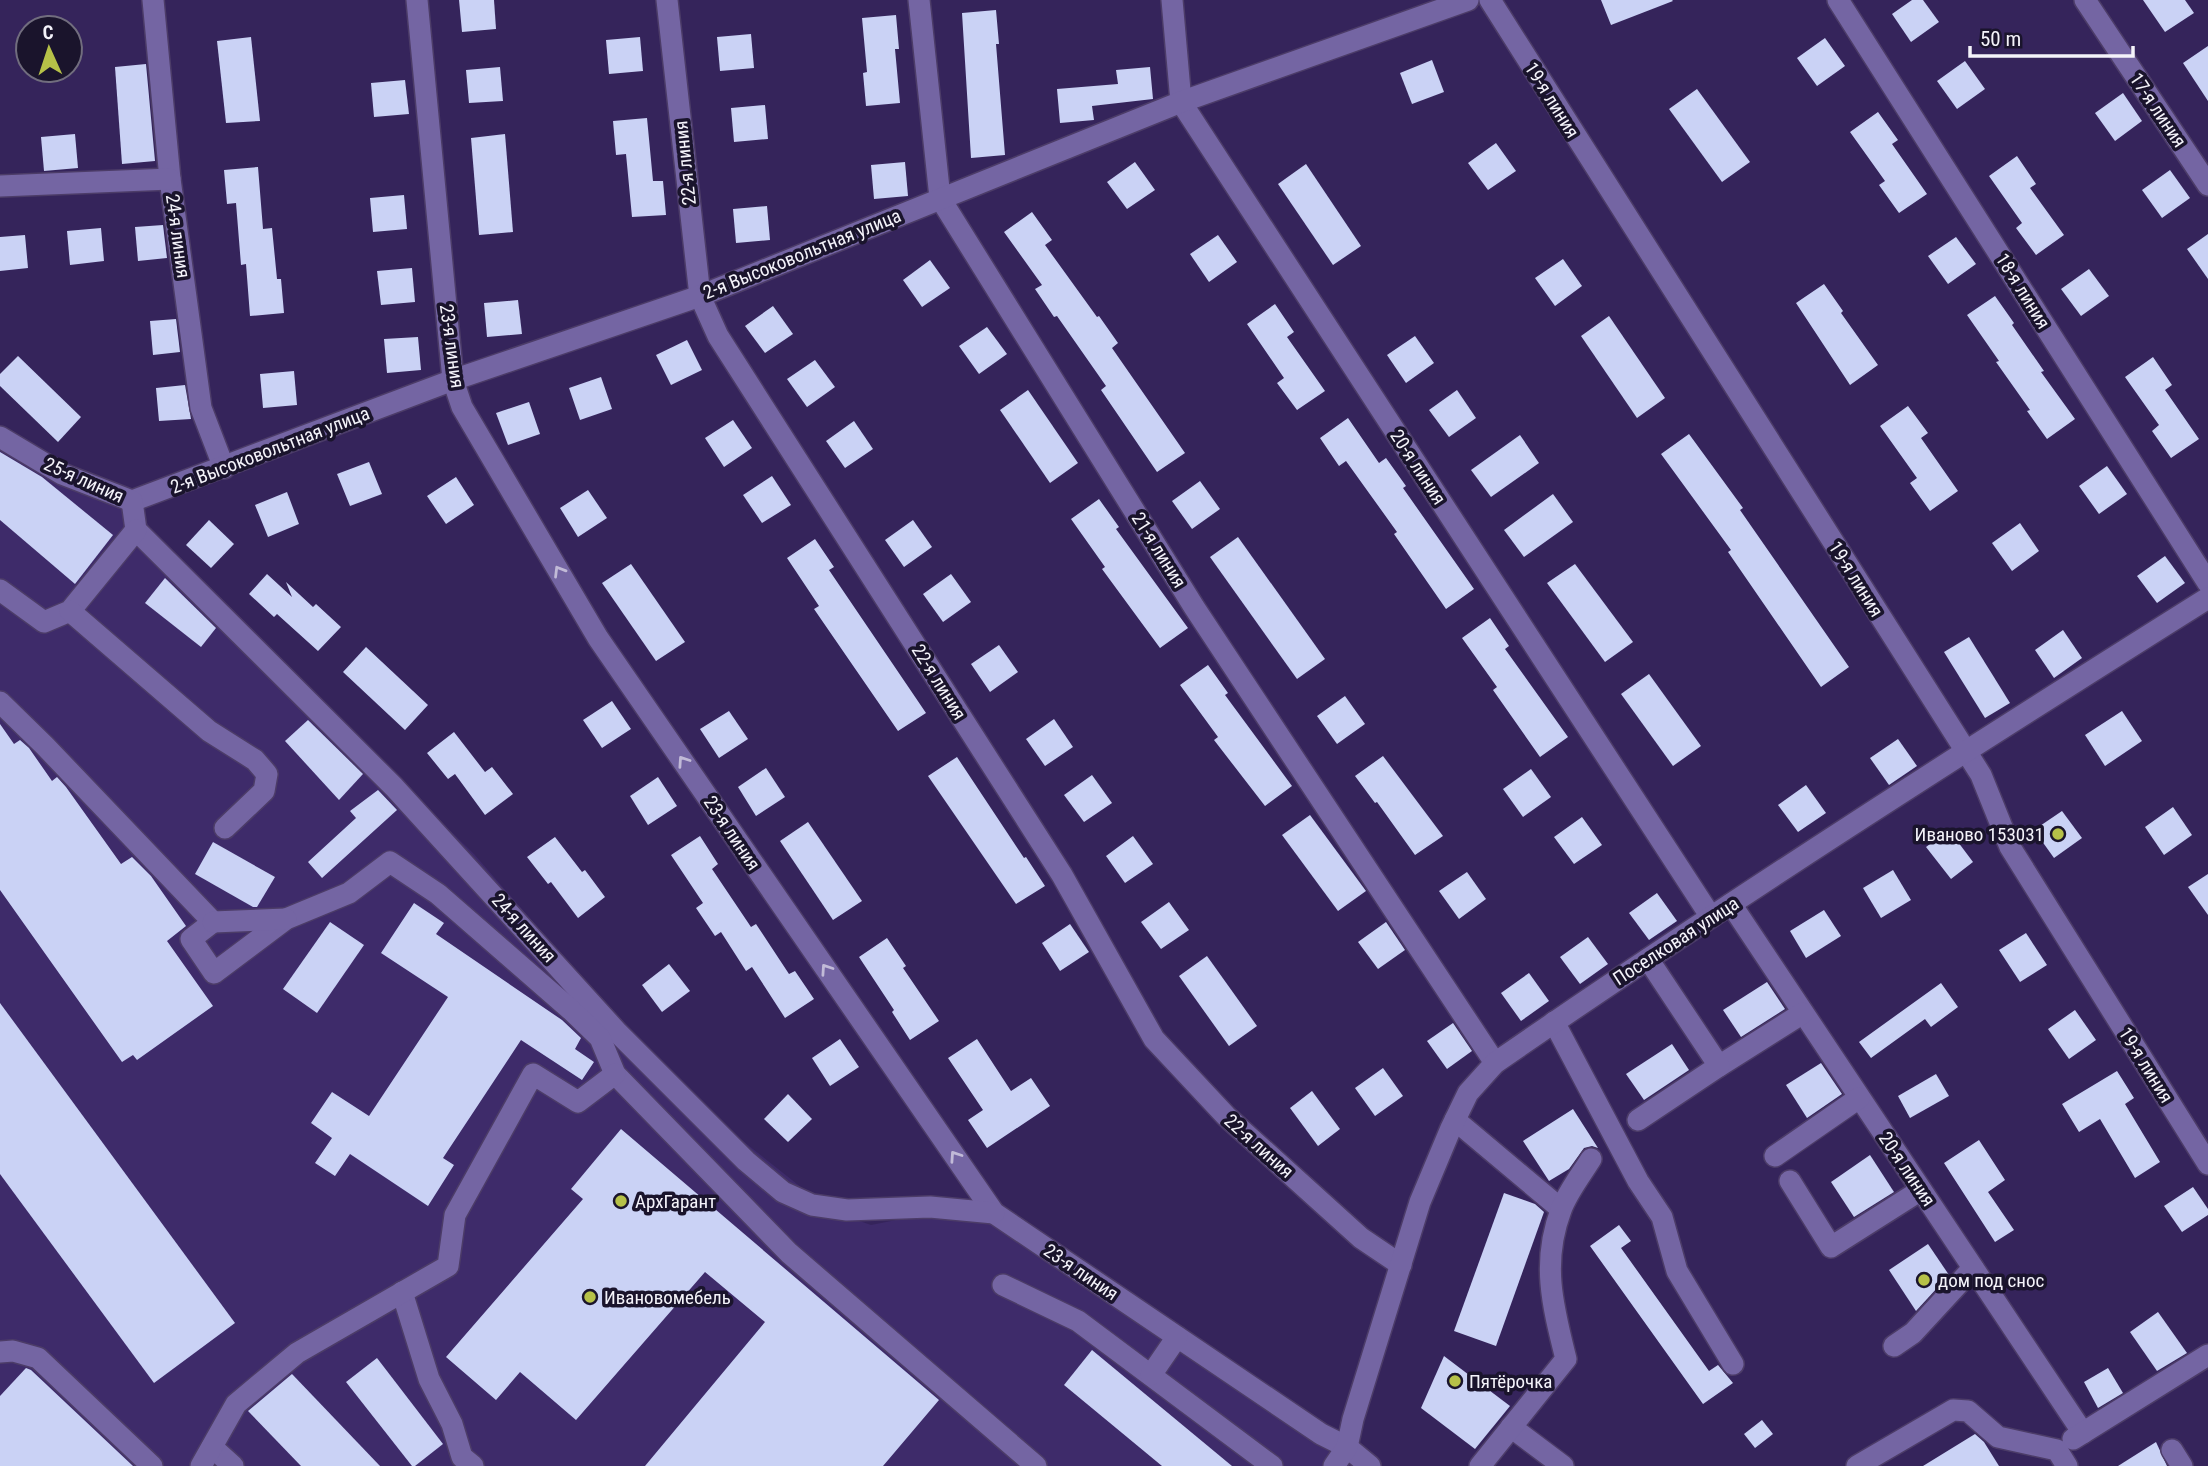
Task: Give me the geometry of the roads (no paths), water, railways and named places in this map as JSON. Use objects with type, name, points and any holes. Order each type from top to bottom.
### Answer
[{"type":"street","name":"24-я линия","points":[[153,0],[170,179],[201,408],[224,468]]},
{"type":"street","name":"23-я линия","points":[[417,0],[453,380],[462,407],[598,638],[993,1213],[1321,1434],[1347,1447],[1370,1466]]},
{"type":"street","name":"22-я линия","points":[[667,0],[700,296],[718,336],[1062,875],[1154,1039],[1226,1116],[1361,1238],[1401,1265]]},
{"type":"street","name":"21-я линия","points":[[919,0],[940,198],[1194,607],[1495,1063]]},
{"type":"street","name":"20-я линия","points":[[1172,0],[1181,102],[1711,917]]},
{"type":"street","name":"2-я Высоковольтная улица","points":[[132,501],[453,380],[700,296],[1181,102],[1468,0]]},
{"type":"street","name":"19-я линия","points":[[1490,0],[1981,775],[2010,846],[2208,1164]]},
{"type":"street","name":"18-я линия","points":[[1839,0],[2208,583]]},
{"type":"street","name":"17-я линия","points":[[2085,0],[2208,185]]},
{"type":"street","points":[[0,187],[170,179]]},
{"type":"street","name":"25-я линия","points":[[0,437],[62,474],[132,501]]},
{"type":"street","points":[[0,590],[44,622],[70,611],[136,530],[132,501]]},
{"type":"street","name":"24-я линия","points":[[136,530],[394,787],[618,1033],[746,1161],[783,1192],[812,1205],[847,1210],[930,1207],[993,1213]]},
{"type":"street","name":"Поселковая улица","points":[[1347,1447],[1353,1419],[1420,1202],[1468,1093],[1495,1063],[1648,958],[1965,751],[2208,598]]},
{"type":"street","points":[[70,611],[209,730],[255,760],[267,774],[264,791],[225,828]]},
{"type":"street","points":[[0,702],[213,922]]},
{"type":"street","points":[[286,919],[213,922],[191,939],[214,973],[286,919],[349,893],[390,862],[438,894],[572,1010],[600,1038],[615,1074],[789,1253],[1037,1466]]},
{"type":"street","name":"20-я линия","points":[[1731,904],[2083,1433]]},
{"type":"street","points":[[1648,958],[1719,1066]]},
{"type":"street","points":[[1638,1120],[1803,1013]]},
{"type":"street","points":[[1554,1022],[1638,1181],[1662,1217],[1677,1271],[1733,1364]]},
{"type":"street","points":[[233,1466],[206,1457],[236,1404],[297,1353],[448,1266],[455,1215],[533,1074],[578,1102],[615,1074]]},
{"type":"street","points":[[1775,1156],[1859,1098]]},
{"type":"street","points":[[1455,1120],[1561,1209]]},
{"type":"street","points":[[1480,1466],[1566,1359],[1551,1300],[1549,1254],[1561,1209],[1591,1159]]},
{"type":"street","points":[[1790,1181],[1831,1247],[1921,1190]]},
{"type":"street","points":[[1894,1346],[1913,1333],[1973,1268]]},
{"type":"street","points":[[1003,1284],[1077,1321],[1272,1466]]},
{"type":"street","points":[[402,1292],[429,1379],[452,1424],[462,1457],[473,1466]]},
{"type":"street","points":[[1151,1375],[1177,1337]]},
{"type":"street","points":[[0,1352],[13,1351],[38,1358],[152,1466]]},
{"type":"street","points":[[1857,1466],[1953,1410],[1968,1410],[1998,1437],[2062,1458],[2083,1433],[2208,1355]]},
{"type":"street","points":[[1511,1427],[1563,1466]]},
{"type":"street","points":[[1334,1466],[1347,1447]]},
{"type":"place","name":"Иваново 153031","points":[[2058,834]]},
{"type":"place","name":"АрхГарант","points":[[621,1201]]},
{"type":"place","name":"дом под снос","points":[[1924,1280]]},
{"type":"place","name":"Ивановомебель","points":[[590,1297]]},
{"type":"place","name":"Пятёрочка","points":[[1455,1381]]}]
